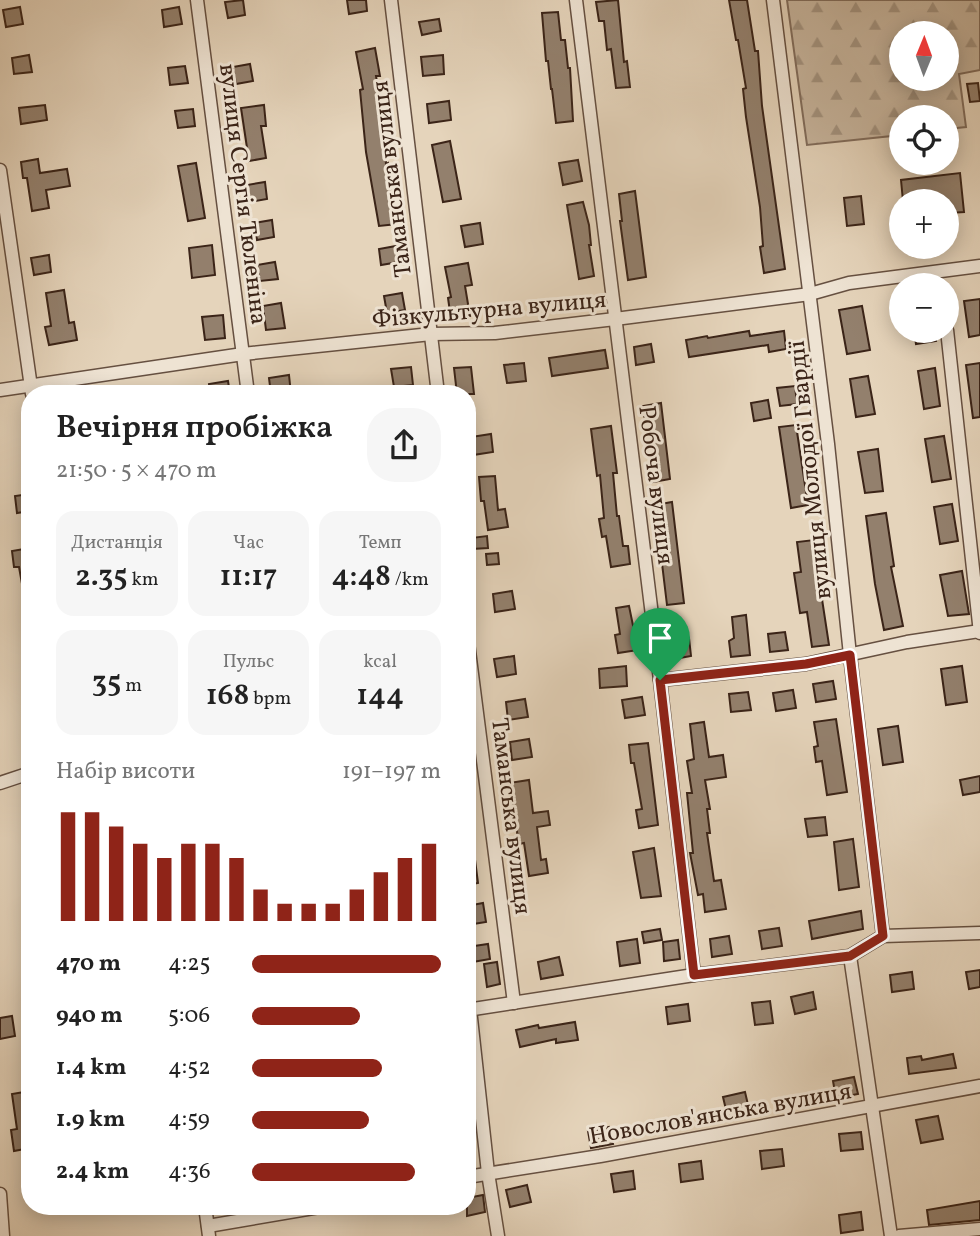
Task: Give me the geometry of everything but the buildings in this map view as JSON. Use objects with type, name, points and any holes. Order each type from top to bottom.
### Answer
[{"type":"street","name":"вулиця Сергія Тюленіна","points":[[197,0],[247,385]]},
{"type":"street","name":"Таманська вулиця","points":[[391,0],[437,385]]},
{"type":"street","name":"Робоча вулиця","points":[[576,0],[694,975]]},
{"type":"street","name":"вулиця Молодої Гвардії","points":[[774,0],[883,936]]},
{"type":"street","points":[[0,170],[30,385]]},
{"type":"street","name":"Фізкультурна вулиця","points":[[60,385],[243,354],[431,334],[495,333],[615,320],[810,294],[849,283],[980,266]]},
{"type":"street","points":[[660,680],[806,664],[907,642],[980,631],[948,343]]},
{"type":"street","name":"Фізкультурна вулиця","points":[[0,390],[21,390]]},
{"type":"street","name":"Таманська вулиця","points":[[476,705],[514,1003]]},
{"type":"street","points":[[0,783],[21,776]]},
{"type":"street","points":[[476,1009],[694,975],[850,956],[883,936],[980,933]]},
{"type":"street","points":[[850,956],[891,1236]]},
{"type":"street","points":[[476,1070],[498,1236]]},
{"type":"street","name":"Новослов'янська вулиця","points":[[476,1175],[600,1156],[980,1086]]},
{"type":"street","points":[[0,1194],[2,1236]]},
{"type":"street","points":[[208,1231],[283,1215]]},
{"type":"street","points":[[900,1236],[980,1229]]},
{"type":"green space","points":[[787,0],[980,0],[980,70],[959,74],[966,127],[959,128],[959,105],[889,105],[889,136],[807,145]]},
{"type":"route","points":[[850,655],[883,936],[850,956],[694,975],[660,680],[806,664],[850,655]]}]
